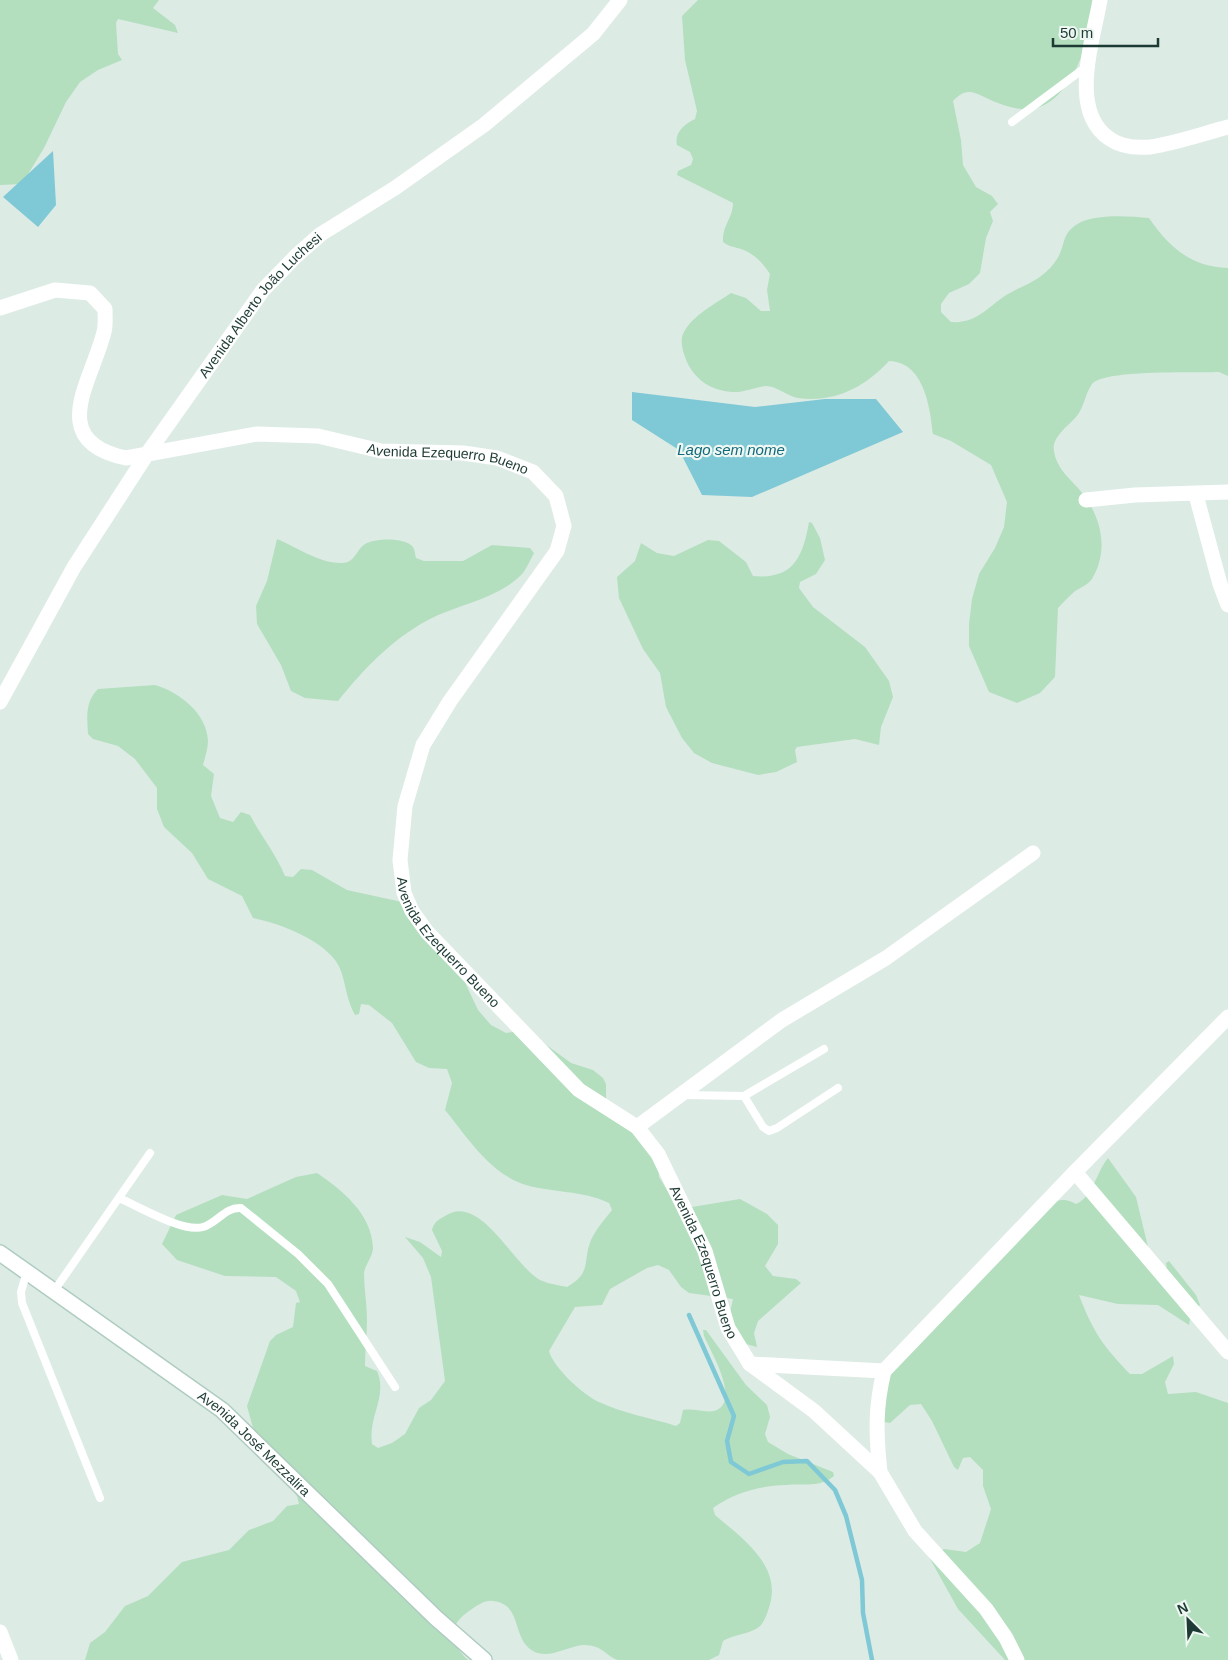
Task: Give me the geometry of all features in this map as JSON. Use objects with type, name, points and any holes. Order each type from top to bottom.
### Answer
[{"type":"street","name":"Avenida Alberto João Luchesi","points":[[0,702],[74,567],[147,454],[263,290],[296,256],[321,234],[395,188],[484,125],[593,34],[620,0]]},
{"type":"street","points":[[1100,0],[1088,66],[1086,105],[1092,123],[1103,135],[1119,145],[1149,147],[1228,127]]},
{"type":"street","name":"Avenida Ezequerro Bueno","points":[[0,308],[55,290],[90,293],[105,309],[105,330],[81,396],[79,416],[84,434],[94,445],[109,455],[126,458],[257,434],[318,436],[381,451],[463,453],[497,458],[532,472],[556,496],[564,526],[557,551],[450,701],[423,745],[406,806],[400,860],[404,893],[412,912],[427,932],[579,1090],[637,1127],[658,1154],[705,1250],[728,1328],[750,1364],[814,1411],[880,1472],[915,1531],[986,1609],[1006,1638],[1017,1660]]},
{"type":"street","points":[[1086,500],[1135,495],[1228,492]]},
{"type":"street","points":[[1196,494],[1220,584],[1228,604]]},
{"type":"street","points":[[637,1127],[782,1020],[886,958],[1033,853]]},
{"type":"street","points":[[880,1472],[875,1428],[877,1399],[884,1371],[1075,1172],[1228,1017]]},
{"type":"street","points":[[1075,1172],[1228,1352]]},
{"type":"street","name":"Avenida José Mezzalira","points":[[0,1252],[222,1410],[436,1618],[484,1660]]},
{"type":"street","points":[[750,1364],[884,1371]]},
{"type":"street","points":[[0,1632],[11,1660]]},
{"type":"lane","points":[[1012,122],[1088,66]]},
{"type":"lane","points":[[679,1096],[744,1096],[824,1049]]},
{"type":"lane","points":[[744,1096],[763,1127],[769,1131],[777,1128],[838,1088]]},
{"type":"lane","points":[[54,1291],[150,1153]]},
{"type":"lane","points":[[119,1198],[192,1228],[210,1224],[228,1210],[241,1208],[298,1254],[328,1284],[396,1387]]},
{"type":"lane","points":[[27,1271],[21,1292],[22,1303],[100,1498]]},
{"type":"green space","points":[[0,0],[159,0],[153,8],[175,25],[178,33],[118,19],[116,23],[118,54],[122,60],[98,70],[80,82],[66,102],[44,148],[22,184],[0,185]]},
{"type":"green space","points":[[698,0],[1095,0],[1077,67],[1062,90],[1045,105],[1025,109],[1012,108],[972,92],[966,92],[953,101],[961,140],[963,165],[976,187],[992,196],[998,204],[990,212],[993,221],[986,238],[980,273],[969,284],[949,293],[941,304],[941,312],[951,322],[969,320],[982,313],[1001,298],[1035,280],[1046,272],[1057,259],[1070,230],[1088,219],[1124,216],[1149,218],[1165,238],[1182,254],[1203,264],[1228,268],[1228,376],[1219,372],[1152,373],[1100,379],[1092,384],[1079,413],[1055,441],[1054,451],[1057,462],[1086,498],[1097,520],[1102,544],[1098,568],[1092,579],[1074,592],[1058,608],[1055,677],[1040,693],[1017,703],[989,692],[969,646],[972,599],[979,574],[995,548],[1004,527],[1007,502],[991,465],[951,441],[933,434],[927,399],[918,377],[910,369],[901,363],[889,361],[870,378],[848,391],[824,398],[812,399],[794,397],[766,386],[745,391],[723,391],[702,381],[696,376],[687,362],[682,343],[684,332],[699,315],[731,293],[746,298],[761,311],[770,311],[767,290],[770,274],[754,256],[723,242],[724,231],[733,208],[733,203],[677,175],[678,171],[691,165],[693,159],[690,152],[677,145],[677,136],[684,126],[695,119],[697,111],[685,60],[682,16]]},
{"type":"green space","points":[[809,522],[812,523],[820,538],[825,560],[816,574],[800,582],[799,588],[813,607],[865,647],[889,681],[893,697],[881,727],[879,745],[855,739],[797,747],[795,750],[797,762],[776,772],[758,775],[712,763],[694,753],[682,738],[666,707],[660,673],[643,649],[619,598],[617,577],[635,561],[641,543],[657,553],[674,556],[708,540],[719,541],[746,562],[753,576],[778,574],[794,564],[799,556],[807,535]]},
{"type":"green space","points":[[277,539],[317,558],[334,563],[350,561],[365,544],[382,540],[404,541],[414,548],[416,558],[424,561],[463,561],[492,545],[530,548],[534,553],[523,573],[513,582],[490,595],[428,620],[390,646],[368,667],[338,701],[305,698],[291,691],[281,665],[257,624],[256,606],[267,581]]},
{"type":"green space","points":[[155,685],[182,698],[203,721],[208,741],[203,765],[214,774],[211,796],[220,818],[233,822],[241,812],[250,815],[285,876],[293,877],[301,869],[312,870],[347,890],[402,902],[462,976],[478,1010],[491,1025],[506,1033],[526,1030],[571,1063],[593,1070],[603,1078],[606,1084],[606,1103],[656,1139],[659,1177],[672,1198],[692,1207],[740,1199],[767,1214],[778,1225],[778,1244],[765,1266],[773,1276],[796,1279],[801,1283],[758,1321],[754,1333],[757,1347],[746,1344],[729,1317],[733,1299],[689,1293],[681,1287],[669,1270],[658,1265],[647,1268],[610,1289],[602,1305],[575,1307],[549,1351],[562,1372],[577,1387],[592,1398],[617,1409],[676,1426],[680,1423],[683,1410],[714,1411],[722,1406],[725,1398],[722,1376],[704,1336],[703,1330],[706,1330],[746,1385],[767,1405],[770,1417],[765,1434],[768,1442],[788,1454],[833,1472],[834,1476],[817,1484],[757,1488],[721,1502],[713,1508],[715,1515],[747,1543],[765,1565],[770,1577],[772,1590],[766,1618],[761,1625],[758,1628],[723,1641],[719,1655],[709,1660],[618,1660],[596,1647],[584,1645],[552,1653],[539,1653],[526,1645],[509,1608],[502,1603],[490,1601],[479,1604],[464,1615],[455,1627],[454,1639],[461,1653],[468,1660],[85,1660],[90,1643],[105,1632],[125,1606],[148,1596],[182,1562],[229,1550],[249,1530],[273,1521],[287,1506],[299,1504],[297,1496],[259,1450],[247,1406],[270,1341],[276,1335],[293,1327],[296,1303],[300,1302],[296,1291],[276,1277],[225,1276],[177,1260],[162,1244],[176,1215],[222,1195],[247,1199],[296,1177],[317,1173],[354,1204],[367,1224],[373,1248],[364,1273],[367,1320],[365,1366],[377,1371],[380,1380],[379,1398],[372,1434],[372,1444],[378,1448],[392,1443],[405,1434],[419,1408],[431,1400],[445,1381],[431,1277],[423,1258],[405,1237],[420,1242],[441,1257],[442,1251],[432,1230],[435,1223],[445,1216],[458,1211],[471,1214],[496,1233],[530,1272],[540,1280],[567,1287],[575,1282],[584,1271],[591,1240],[612,1210],[609,1203],[599,1199],[526,1185],[501,1173],[471,1143],[445,1110],[452,1083],[447,1069],[429,1068],[416,1062],[392,1023],[369,1005],[361,1004],[359,1014],[355,1015],[336,961],[316,943],[277,924],[253,918],[242,896],[208,879],[192,853],[164,827],[157,809],[157,788],[135,759],[118,746],[93,739],[88,734],[87,716],[89,704],[98,689]]},
{"type":"green space","points":[[1108,1158],[1136,1197],[1149,1251],[1169,1288],[1166,1263],[1169,1261],[1196,1295],[1200,1305],[1191,1314],[1189,1325],[1158,1305],[1118,1304],[1079,1295],[1089,1319],[1100,1338],[1130,1374],[1142,1374],[1173,1356],[1174,1364],[1165,1382],[1168,1394],[1196,1392],[1228,1403],[1228,1660],[1005,1660],[958,1609],[929,1557],[944,1549],[966,1552],[980,1543],[991,1509],[983,1486],[983,1470],[970,1457],[963,1458],[958,1470],[954,1467],[932,1421],[921,1404],[910,1405],[890,1423],[883,1422],[882,1390],[898,1355],[1034,1213],[1060,1200],[1076,1204],[1082,1201]]},
{"type":"water","points":[[53,151],[56,205],[38,227],[3,197]]},
{"type":"water","name":"Lago sem nome","points":[[632,392],[755,407],[825,399],[876,399],[903,432],[752,497],[702,495],[679,450],[632,420]]},
{"type":"waterway","points":[[689,1315],[734,1416],[727,1441],[731,1462],[749,1474],[783,1462],[807,1461],[835,1490],[846,1516],[862,1580],[863,1613],[872,1660]]}]
